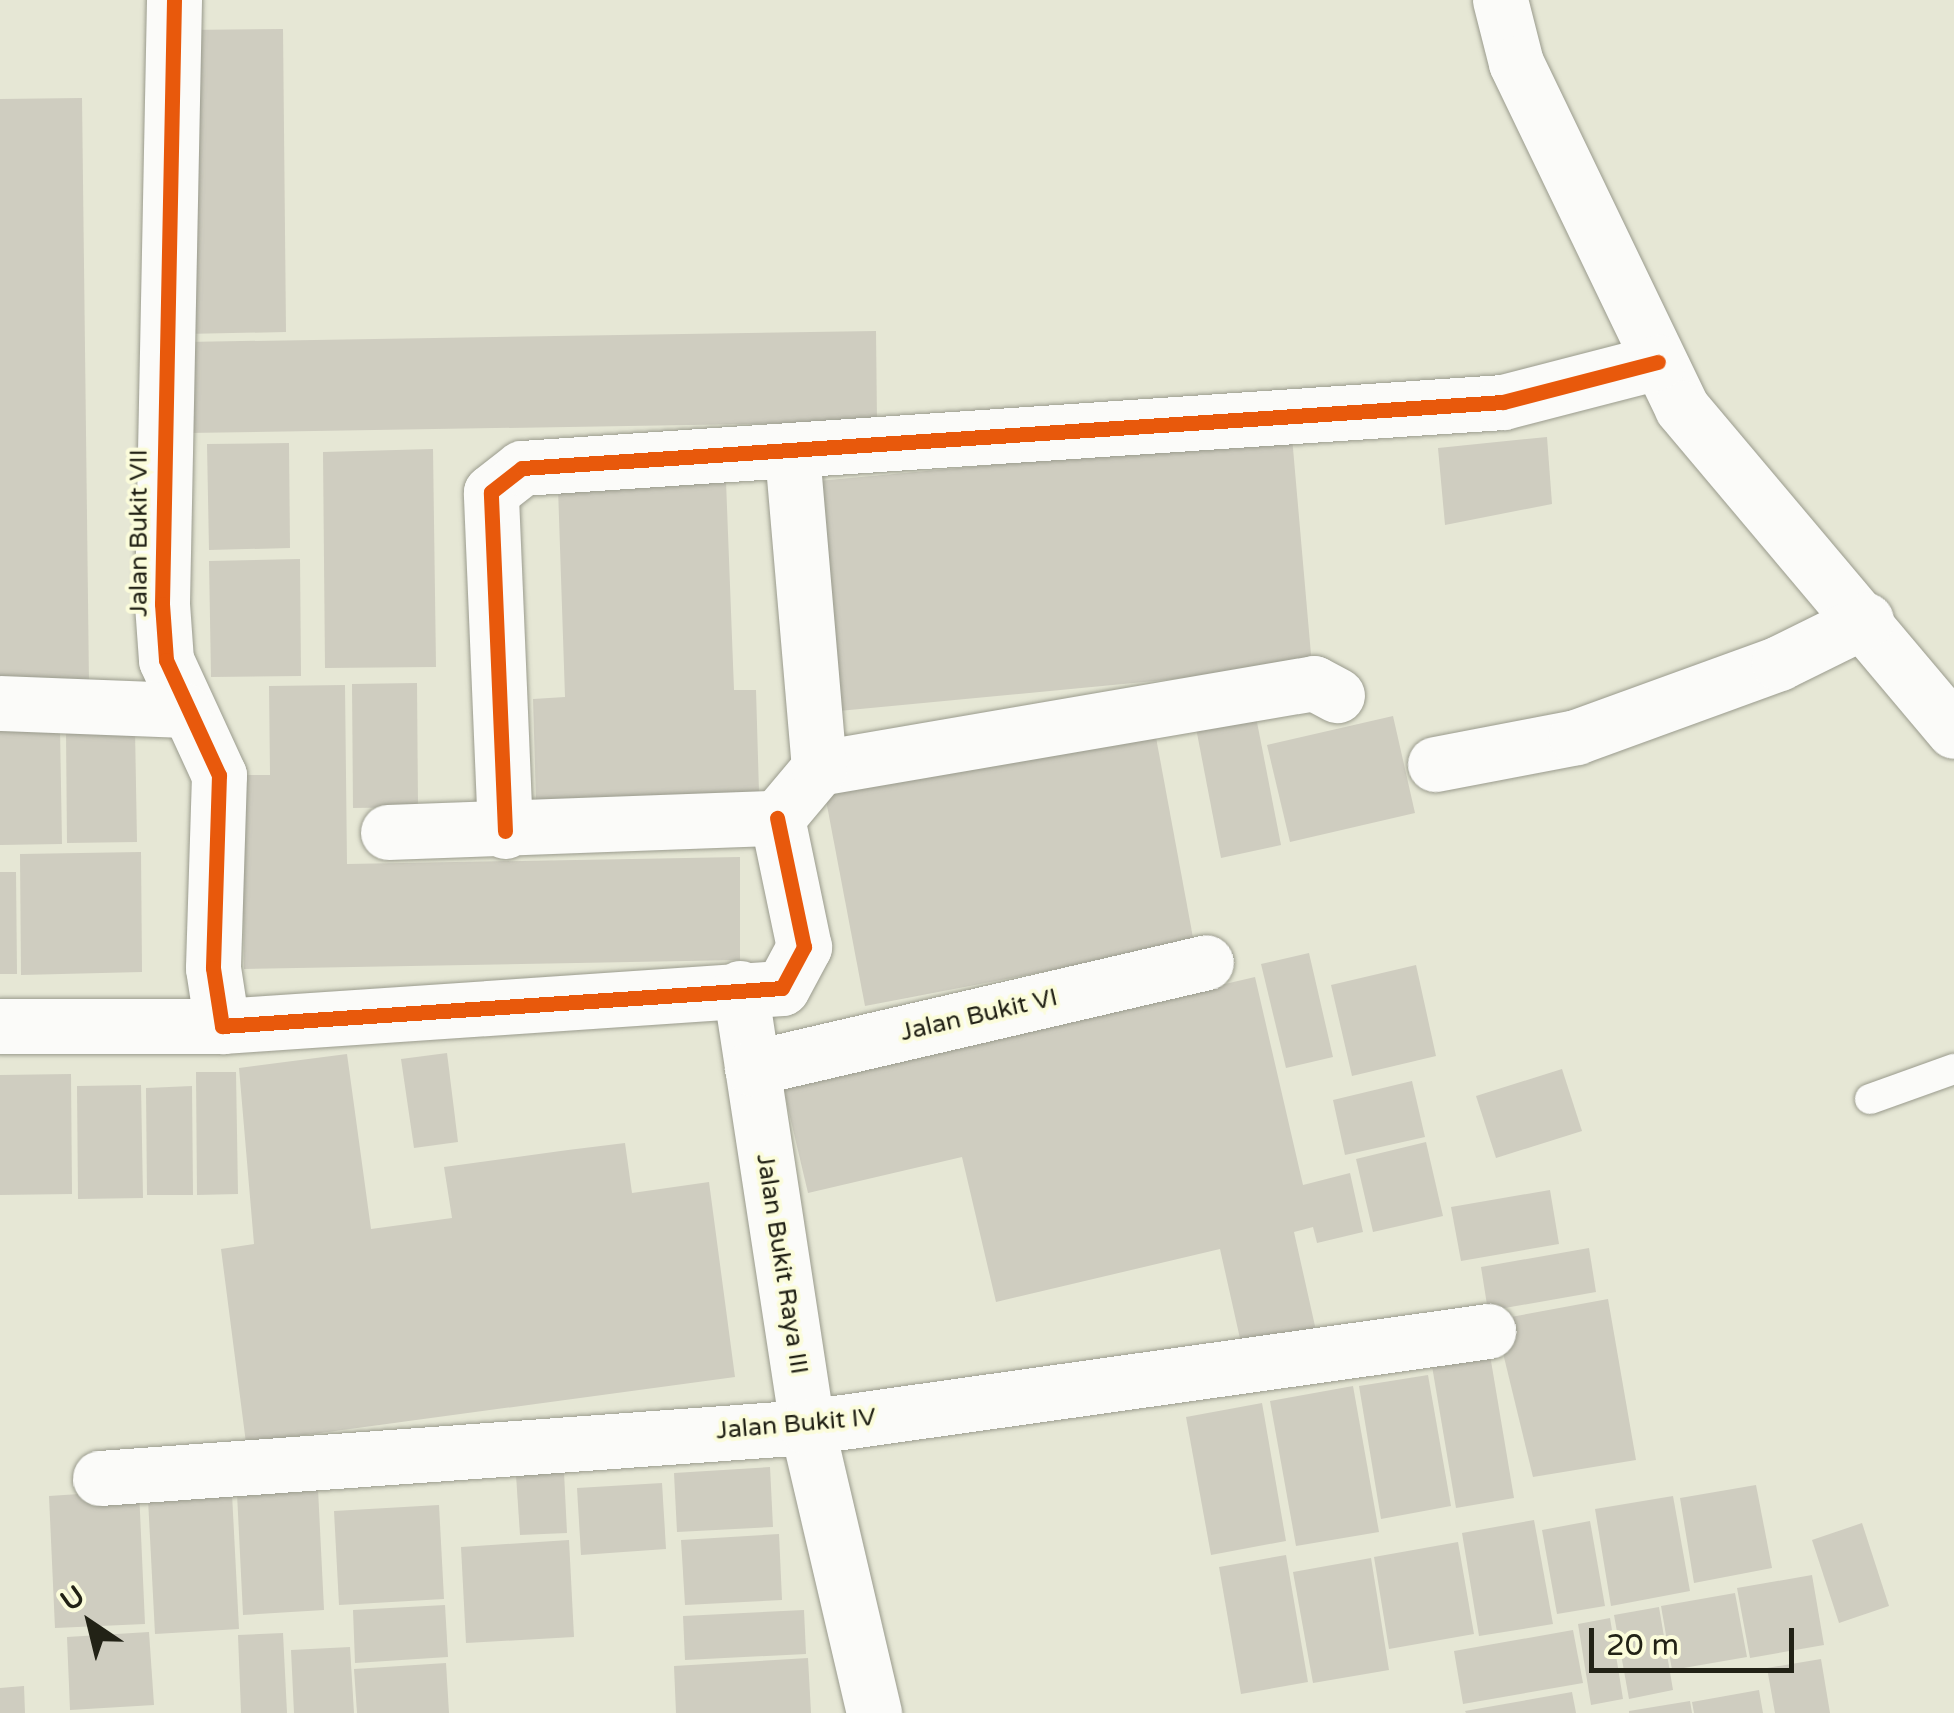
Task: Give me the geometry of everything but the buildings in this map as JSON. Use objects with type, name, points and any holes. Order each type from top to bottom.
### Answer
[{"type":"street","name":"Jalan Bukit VII","points":[[174,0],[162,604],[166,660],[184,710],[220,775],[213,968],[235,1027]]},
{"type":"street","points":[[1500,0],[1516,64],[1682,408],[1866,620],[1954,730]]},
{"type":"street","points":[[505,831],[491,492],[522,468],[792,455],[1503,402],[1658,362]]},
{"type":"street","points":[[792,455],[819,768]]},
{"type":"street","points":[[1434,764],[1576,737],[1779,663],[1866,620]]},
{"type":"street","points":[[388,832],[505,831],[778,818],[819,768],[1314,683],[1336,695]]},
{"type":"street","points":[[0,703],[184,710]]},
{"type":"street","points":[[0,1026],[235,1027],[782,988],[804,947],[778,818]]},
{"type":"street","name":"Jalan Bukit VI","points":[[752,1068],[1206,962]]},
{"type":"street","name":"Jalan Bukit Raya III","points":[[740,988],[807,1427],[874,1713]]},
{"type":"street","name":"Jalan Bukit IV","points":[[100,1478],[807,1427],[1488,1332]]},
{"type":"lane","points":[[1870,1099],[1954,1069]]},
{"type":"cycle path","points":[[174,0],[162,604],[166,660],[219,775],[213,968],[222,1026],[782,988],[804,947],[777,818]]},
{"type":"cycle path","points":[[505,831],[491,492],[522,468],[1503,402],[1658,362]]}]
